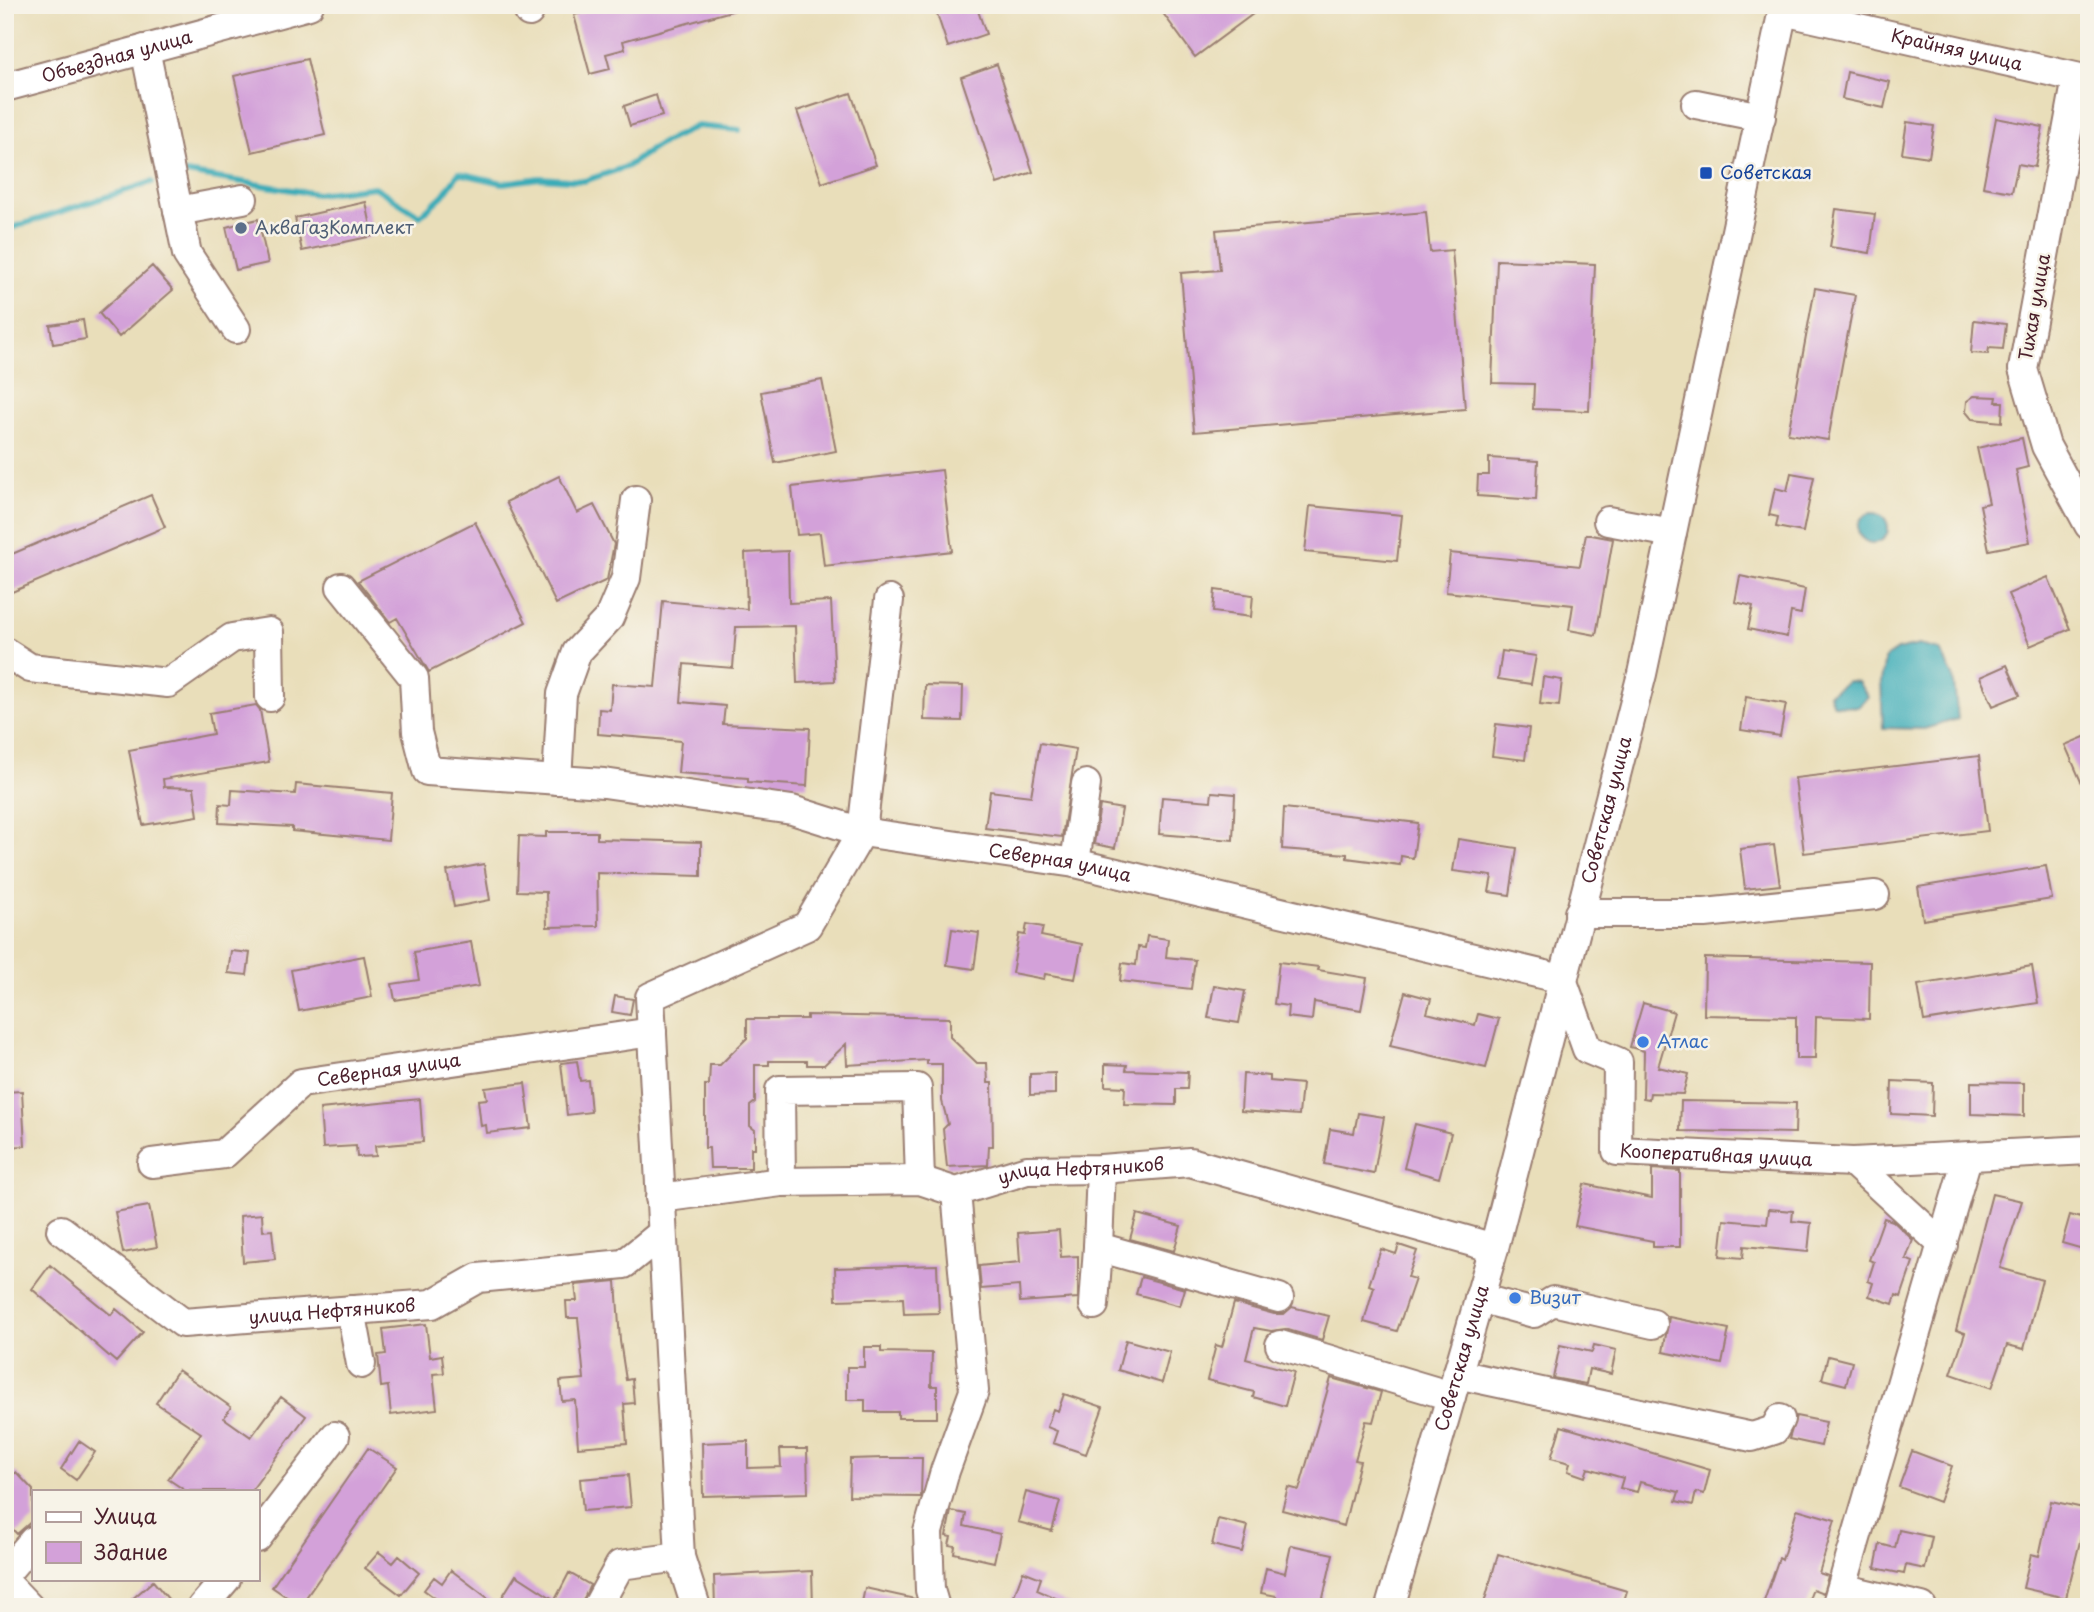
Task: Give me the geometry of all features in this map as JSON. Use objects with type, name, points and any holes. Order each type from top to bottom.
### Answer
[{"type":"street","name":"Объездная улица","points":[[5,86],[309,5]]},
{"type":"street","name":"Крайняя улица","points":[[1783,8],[2083,79]]},
{"type":"street","name":"Советская улица","points":[[1390,1607],[1494,1248],[1642,674],[1783,8]]},
{"type":"street","points":[[145,49],[187,254],[236,329]]},
{"type":"street","name":"Тихая улица","points":[[2083,79],[2023,369],[2046,446],[2089,526]]},
{"type":"street","points":[[1696,104],[1760,117]]},
{"type":"street","points":[[178,211],[243,199]]},
{"type":"street","points":[[557,780],[562,694],[578,652],[609,618],[626,578],[636,500]]},
{"type":"street","points":[[1608,521],[1672,533]]},
{"type":"street","name":"Северная улица","points":[[341,587],[414,678],[418,732],[427,771],[604,783],[780,808],[862,832],[1075,863],[1562,979]]},
{"type":"street","points":[[696,1607],[680,1558],[650,997],[807,926],[862,832],[888,600]]},
{"type":"street","points":[[5,652],[30,667],[168,683],[232,638],[269,632],[270,697]]},
{"type":"street","points":[[1075,863],[1086,784]]},
{"type":"street","points":[[1580,913],[1705,913],[1875,895]]},
{"type":"street","name":"Кооперативная улица","points":[[1562,979],[1587,1049],[1618,1062],[1617,1150],[1853,1162],[2089,1150]]},
{"type":"street","name":"Северная улица","points":[[152,1163],[224,1154],[302,1083],[652,1032]]},
{"type":"street","points":[[781,1182],[779,1090],[917,1088],[920,1180]]},
{"type":"street","points":[[1922,1607],[1839,1597],[1944,1245],[1967,1158]]},
{"type":"street","name":"улица Нефтяников","points":[[956,1192],[1027,1170],[1101,1169],[1190,1161],[1494,1248]]},
{"type":"street","points":[[1853,1162],[1944,1245]]},
{"type":"street","points":[[1094,1305],[1101,1169]]},
{"type":"street","points":[[660,1198],[781,1182],[920,1180],[956,1192],[974,1391],[945,1471],[928,1532],[930,1590],[936,1607]]},
{"type":"street","name":"улица Нефтяников","points":[[61,1230],[183,1323],[432,1304],[478,1278],[624,1264],[661,1234]]},
{"type":"street","points":[[1098,1247],[1279,1298]]},
{"type":"street","points":[[1479,1297],[1534,1313],[1553,1301],[1653,1324]]},
{"type":"street","points":[[352,1310],[361,1364]]},
{"type":"street","points":[[1280,1345],[1454,1385],[1752,1437],[1774,1430],[1780,1419]]},
{"type":"street","points":[[259,1535],[335,1436]]},
{"type":"street","points":[[5,1574],[32,1542]]},
{"type":"street","points":[[597,1607],[620,1565],[680,1558]]},
{"type":"street","points":[[202,1607],[225,1580]]},
{"type":"street","points":[[5,1582],[29,1607]]},
{"type":"water","points":[[1873,513],[1884,517],[1888,528],[1884,539],[1873,543],[1862,539],[1858,528],[1862,517]]},
{"type":"water","points":[[1919,645],[1940,650],[1953,676],[1958,719],[1924,729],[1883,728],[1881,681],[1885,658],[1897,650]]},
{"type":"water","points":[[1848,681],[1858,682],[1868,697],[1858,707],[1833,705],[1829,694]]},
{"type":"building","points":[[608,5],[734,5],[735,10],[623,41],[625,49],[606,54],[610,69],[590,74],[574,15]]},
{"type":"building","points":[[934,5],[976,5],[986,34],[948,47]]},
{"type":"building","points":[[1157,5],[1265,5],[1195,57]]},
{"type":"building","points":[[307,59],[325,135],[252,152],[234,76]]},
{"type":"building","points":[[997,64],[1033,172],[997,184],[961,77]]},
{"type":"building","points":[[1847,72],[1890,82],[1884,108],[1842,99]]},
{"type":"building","points":[[851,93],[876,165],[822,183],[797,111]]},
{"type":"building","points":[[656,95],[662,116],[630,126],[624,106]]},
{"type":"building","points":[[1996,118],[2043,127],[2035,167],[2018,164],[2012,192],[1983,187]]},
{"type":"building","points":[[1907,122],[1934,126],[1929,157],[1902,153]]},
{"type":"building","points":[[366,202],[373,236],[302,251],[295,218]]},
{"type":"building","points":[[1836,209],[1875,214],[1870,253],[1830,247]]},
{"type":"building","points":[[1426,212],[1430,252],[1452,250],[1465,409],[1194,432],[1181,273],[1220,270],[1216,230]]},
{"type":"building","points":[[258,219],[268,263],[236,270],[226,227]]},
{"type":"building","points":[[1497,260],[1595,264],[1589,411],[1533,409],[1534,384],[1492,383]]},
{"type":"building","points":[[152,266],[173,290],[119,337],[99,313]]},
{"type":"building","points":[[1815,288],[1855,295],[1828,440],[1788,434]]},
{"type":"building","points":[[83,320],[86,339],[53,344],[50,325]]},
{"type":"building","points":[[1974,320],[2006,324],[2003,349],[1989,348],[1988,354],[1971,353]]},
{"type":"building","points":[[822,380],[836,451],[775,463],[761,392]]},
{"type":"building","points":[[1974,396],[1997,397],[1996,402],[2003,402],[2002,422],[1972,419],[1966,412],[1967,401]]},
{"type":"building","points":[[2022,438],[2028,467],[2016,470],[2030,542],[1989,550],[1980,505],[1989,503],[1977,448]]},
{"type":"building","points":[[1489,458],[1538,461],[1536,500],[1477,496],[1478,475],[1489,475]]},
{"type":"building","points":[[942,470],[952,551],[824,566],[820,533],[797,535],[792,487]]},
{"type":"building","points":[[1791,473],[1814,477],[1803,532],[1776,527],[1778,517],[1769,515],[1775,488],[1787,491]]},
{"type":"building","points":[[559,476],[577,513],[594,505],[614,544],[607,580],[556,604],[506,502]]},
{"type":"building","points":[[151,495],[165,527],[5,595],[5,557]]},
{"type":"building","points":[[1310,506],[1402,515],[1397,561],[1305,552]]},
{"type":"building","points":[[475,522],[526,622],[429,672],[397,618],[390,622],[358,581]]},
{"type":"building","points":[[1586,534],[1613,539],[1596,635],[1569,630],[1573,605],[1446,592],[1450,553],[1580,566]]},
{"type":"building","points":[[788,551],[789,603],[831,601],[835,681],[797,683],[795,626],[736,627],[733,668],[684,664],[681,702],[725,706],[723,724],[810,728],[807,786],[678,773],[681,741],[598,734],[599,709],[610,710],[612,684],[655,687],[663,601],[747,609],[745,553]]},
{"type":"building","points":[[1740,576],[1805,589],[1801,614],[1791,612],[1787,637],[1748,629],[1753,606],[1735,602]]},
{"type":"building","points":[[2048,577],[2070,629],[2030,646],[2008,594]]},
{"type":"building","points":[[1215,590],[1253,595],[1251,617],[1213,612]]},
{"type":"building","points":[[1502,651],[1536,656],[1531,684],[1498,679]]},
{"type":"building","points":[[2007,665],[2020,695],[1993,706],[1980,677]]},
{"type":"building","points":[[1543,677],[1562,680],[1559,706],[1540,704]]},
{"type":"building","points":[[925,685],[963,686],[962,721],[924,720]]},
{"type":"building","points":[[1746,697],[1786,704],[1780,736],[1741,730]]},
{"type":"building","points":[[256,705],[260,710],[269,762],[163,779],[164,787],[194,788],[198,816],[143,825],[129,750],[213,734],[209,713]]},
{"type":"building","points":[[1496,724],[1529,728],[1525,760],[1492,756]]},
{"type":"building","points":[[2089,735],[2089,800],[2065,745]]},
{"type":"building","points":[[1040,743],[1076,749],[1062,837],[985,828],[990,791],[1031,796]]},
{"type":"building","points":[[1979,756],[1988,831],[1804,853],[1795,778]]},
{"type":"building","points":[[296,784],[392,793],[388,840],[292,831],[292,827],[219,823],[220,804],[231,805],[232,790],[295,794]]},
{"type":"building","points":[[1212,792],[1235,794],[1233,840],[1159,834],[1162,797],[1211,801]]},
{"type":"building","points":[[1100,805],[1122,809],[1115,848],[1094,844]]},
{"type":"building","points":[[1284,808],[1418,823],[1413,858],[1401,856],[1400,865],[1347,858],[1347,854],[1282,849]]},
{"type":"building","points":[[546,832],[597,832],[597,839],[701,842],[701,876],[597,873],[598,926],[547,927],[546,892],[517,891],[519,836],[546,837]]},
{"type":"building","points":[[1458,839],[1517,848],[1510,895],[1489,892],[1492,876],[1453,871]]},
{"type":"building","points":[[1774,845],[1780,885],[1745,889],[1740,849]]},
{"type":"building","points":[[484,864],[490,900],[454,907],[447,871]]},
{"type":"building","points":[[2046,866],[2052,899],[1923,920],[1918,887]]},
{"type":"building","points":[[1027,924],[1043,927],[1041,936],[1082,944],[1075,979],[1045,974],[1044,979],[1012,973],[1019,934],[1025,935]]},
{"type":"building","points":[[952,929],[979,933],[974,969],[947,965]]},
{"type":"building","points":[[1147,936],[1168,939],[1166,957],[1195,960],[1191,989],[1120,981],[1122,963],[1136,965],[1138,947],[1145,948]]},
{"type":"building","points":[[471,942],[479,986],[395,1000],[392,984],[419,980],[414,952]]},
{"type":"building","points":[[231,951],[250,953],[247,975],[228,973]]},
{"type":"building","points":[[364,956],[372,997],[299,1011],[291,970]]},
{"type":"building","points":[[1705,958],[1870,962],[1869,1019],[1816,1017],[1815,1059],[1796,1059],[1796,1017],[1704,1015]]},
{"type":"building","points":[[1279,962],[1319,967],[1318,970],[1367,978],[1361,1010],[1314,1002],[1312,1020],[1287,1017],[1288,1006],[1274,1004]]},
{"type":"building","points":[[2032,966],[2038,1003],[1924,1021],[1918,985]]},
{"type":"building","points":[[1214,986],[1245,991],[1239,1023],[1208,1018]]},
{"type":"building","points":[[1405,992],[1431,999],[1427,1013],[1475,1025],[1478,1014],[1499,1019],[1486,1068],[1390,1046]]},
{"type":"building","points":[[615,996],[633,999],[630,1015],[612,1012]]},
{"type":"building","points":[[1643,1003],[1674,1012],[1658,1067],[1688,1074],[1683,1094],[1650,1093],[1649,1099],[1643,1098],[1644,1051],[1630,1047]]},
{"type":"building","points":[[807,1015],[950,1018],[950,1037],[977,1063],[987,1063],[988,1083],[992,1083],[993,1146],[989,1146],[988,1165],[947,1167],[943,1129],[948,1124],[942,1101],[942,1064],[927,1064],[927,1060],[847,1065],[846,1044],[824,1065],[807,1065],[807,1061],[769,1061],[769,1065],[755,1065],[755,1102],[750,1106],[750,1126],[755,1130],[751,1168],[710,1168],[709,1148],[705,1148],[705,1085],[709,1085],[710,1065],[720,1065],[747,1038],[747,1019],[807,1019]]},
{"type":"building","points":[[577,1061],[580,1081],[588,1080],[591,1112],[567,1115],[561,1063]]},
{"type":"building","points":[[1105,1064],[1127,1065],[1126,1070],[1188,1072],[1187,1089],[1176,1089],[1176,1105],[1124,1104],[1125,1087],[1105,1086]]},
{"type":"building","points":[[1055,1073],[1055,1094],[1030,1095],[1030,1074]]},
{"type":"building","points":[[1243,1074],[1270,1076],[1270,1081],[1302,1084],[1299,1115],[1241,1111]]},
{"type":"building","points":[[1892,1081],[1933,1083],[1932,1116],[1891,1114]]},
{"type":"building","points":[[1971,1082],[2024,1083],[2024,1116],[1971,1114]]},
{"type":"building","points":[[525,1083],[531,1128],[487,1133],[486,1125],[481,1126],[478,1100],[487,1099],[485,1088]]},
{"type":"building","points":[[22,1091],[25,1146],[5,1147],[5,1092]]},
{"type":"building","points":[[420,1099],[423,1142],[375,1146],[376,1156],[357,1157],[356,1146],[323,1148],[320,1109]]},
{"type":"building","points":[[1681,1101],[1796,1103],[1795,1133],[1680,1131]]},
{"type":"building","points":[[1358,1113],[1384,1117],[1374,1174],[1324,1164],[1330,1129],[1354,1133]]},
{"type":"building","points":[[1415,1124],[1451,1133],[1439,1178],[1404,1168]]},
{"type":"building","points":[[1652,1169],[1680,1171],[1680,1247],[1653,1247],[1653,1241],[1575,1226],[1584,1184],[1652,1198]]},
{"type":"building","points":[[1992,1194],[2022,1201],[2000,1268],[2042,1280],[2024,1349],[2007,1345],[1992,1388],[1951,1374],[1965,1333],[1956,1330]]},
{"type":"building","points":[[149,1206],[157,1247],[123,1253],[115,1212]]},
{"type":"building","points":[[1769,1209],[1793,1211],[1792,1221],[1811,1223],[1808,1252],[1744,1246],[1743,1258],[1720,1256],[1724,1220],[1767,1224]]},
{"type":"building","points":[[262,1214],[263,1231],[272,1230],[275,1259],[243,1262],[240,1216]]},
{"type":"building","points":[[1137,1214],[1181,1226],[1174,1251],[1130,1239]]},
{"type":"building","points":[[2070,1215],[2089,1220],[2083,1249],[2062,1243]]},
{"type":"building","points":[[1884,1218],[1893,1221],[1913,1240],[1906,1259],[1913,1262],[1901,1297],[1896,1295],[1893,1304],[1869,1296],[1873,1283],[1868,1281],[1874,1262],[1869,1260]]},
{"type":"building","points":[[1059,1230],[1061,1257],[1078,1256],[1078,1298],[1020,1302],[1019,1286],[981,1289],[979,1266],[1020,1262],[1018,1233]]},
{"type":"building","points":[[1399,1245],[1417,1251],[1408,1277],[1415,1279],[1397,1331],[1364,1322],[1374,1287],[1369,1285],[1381,1249],[1396,1254]]},
{"type":"building","points":[[50,1265],[111,1315],[116,1309],[143,1332],[116,1362],[32,1289]]},
{"type":"building","points":[[937,1265],[939,1313],[904,1314],[903,1298],[836,1300],[835,1268]]},
{"type":"building","points":[[1141,1277],[1185,1289],[1180,1306],[1136,1294]]},
{"type":"building","points":[[616,1281],[620,1341],[626,1380],[632,1379],[634,1403],[624,1404],[627,1443],[578,1447],[575,1400],[562,1401],[560,1381],[584,1379],[578,1318],[567,1318],[566,1301],[577,1301],[575,1285]]},
{"type":"building","points":[[1234,1303],[1274,1314],[1284,1314],[1292,1307],[1329,1316],[1322,1340],[1285,1329],[1271,1331],[1254,1328],[1246,1359],[1294,1372],[1285,1406],[1253,1397],[1254,1392],[1207,1380],[1216,1345],[1222,1347]]},
{"type":"building","points":[[1669,1317],[1729,1329],[1722,1364],[1663,1352]]},
{"type":"building","points":[[426,1324],[430,1357],[442,1355],[444,1373],[433,1374],[437,1409],[391,1415],[388,1386],[381,1387],[378,1355],[386,1354],[383,1329]]},
{"type":"building","points":[[1126,1340],[1170,1352],[1162,1383],[1118,1370]]},
{"type":"building","points":[[1560,1345],[1592,1352],[1594,1345],[1616,1350],[1611,1374],[1589,1369],[1586,1384],[1553,1378]]},
{"type":"building","points":[[864,1347],[881,1347],[881,1352],[932,1353],[931,1386],[937,1386],[937,1418],[898,1418],[898,1412],[865,1412],[865,1400],[847,1400],[847,1367],[864,1367]]},
{"type":"building","points":[[1828,1356],[1852,1362],[1846,1385],[1822,1379]]},
{"type":"building","points":[[178,1370],[231,1407],[224,1418],[251,1437],[281,1397],[306,1416],[252,1490],[184,1490],[168,1479],[201,1433],[156,1403]]},
{"type":"building","points":[[1331,1378],[1381,1392],[1373,1422],[1366,1421],[1355,1460],[1360,1461],[1344,1526],[1282,1510],[1288,1487],[1299,1490]]},
{"type":"building","points":[[1064,1394],[1103,1407],[1086,1454],[1053,1443],[1057,1431],[1047,1427],[1053,1409],[1058,1411]]},
{"type":"building","points":[[1796,1416],[1826,1422],[1821,1446],[1789,1439]]},
{"type":"building","points":[[1561,1426],[1710,1470],[1704,1494],[1696,1492],[1693,1505],[1676,1501],[1679,1492],[1640,1482],[1637,1492],[1620,1488],[1623,1478],[1588,1468],[1585,1477],[1568,1471],[1570,1463],[1551,1458]]},
{"type":"building","points":[[79,1441],[95,1452],[76,1480],[61,1469]]},
{"type":"building","points":[[748,1441],[748,1468],[781,1467],[780,1449],[807,1449],[808,1493],[703,1496],[702,1443]]},
{"type":"building","points":[[368,1448],[397,1467],[300,1606],[272,1587]]},
{"type":"building","points":[[1912,1451],[1952,1466],[1939,1502],[1899,1487]]},
{"type":"building","points":[[922,1458],[921,1497],[849,1496],[850,1459]]},
{"type":"building","points":[[16,1472],[33,1490],[32,1521],[17,1534],[5,1521],[5,1482]]},
{"type":"building","points":[[628,1475],[631,1507],[583,1511],[580,1479]]},
{"type":"building","points":[[1026,1492],[1060,1501],[1052,1531],[1018,1522]]},
{"type":"building","points":[[2051,1501],[2088,1509],[2066,1598],[2023,1588],[2031,1554],[2039,1556]]},
{"type":"building","points":[[1797,1509],[1835,1520],[1819,1573],[1828,1576],[1823,1593],[1813,1589],[1806,1607],[1762,1607],[1779,1558],[1782,1560]]},
{"type":"building","points":[[951,1511],[966,1514],[964,1526],[1000,1534],[994,1562],[954,1553],[955,1546],[949,1545],[951,1537],[946,1536]]},
{"type":"building","points":[[1218,1519],[1248,1526],[1242,1552],[1212,1545]]},
{"type":"building","points":[[1899,1530],[1932,1537],[1925,1569],[1906,1565],[1904,1574],[1875,1568],[1880,1544],[1895,1548]]},
{"type":"building","points":[[1291,1545],[1333,1554],[1321,1607],[1274,1607],[1277,1596],[1261,1593],[1266,1568],[1285,1573]]},
{"type":"building","points":[[379,1552],[393,1563],[399,1556],[419,1573],[401,1595],[365,1568]]},
{"type":"building","points":[[1498,1554],[1627,1591],[1622,1607],[1483,1607]]},
{"type":"building","points":[[451,1570],[497,1605],[516,1575],[555,1600],[569,1573],[590,1585],[580,1607],[447,1607],[424,1590],[434,1577],[442,1583]]},
{"type":"building","points":[[812,1571],[813,1607],[715,1607],[714,1576]]},
{"type":"building","points":[[1023,1571],[1041,1578],[1037,1590],[1076,1607],[1010,1607]]},
{"type":"building","points":[[153,1581],[175,1607],[123,1607]]},
{"type":"building","points":[[865,1588],[915,1599],[916,1607],[861,1607]]},
{"type":"waterway","points":[[186,173],[317,194],[375,187],[420,216],[443,195],[459,173],[503,183],[540,178],[584,181],[626,167],[660,144],[697,126],[739,130]]},
{"type":"waterway","points":[[5,230],[152,182]]},
{"type":"place","name":"Советская","points":[[1706,173]]},
{"type":"place","name":"АкваГазКомплект","points":[[241,228]]},
{"type":"place","name":"Атлас","points":[[1643,1042]]},
{"type":"place","name":"Визит","points":[[1515,1298]]}]
